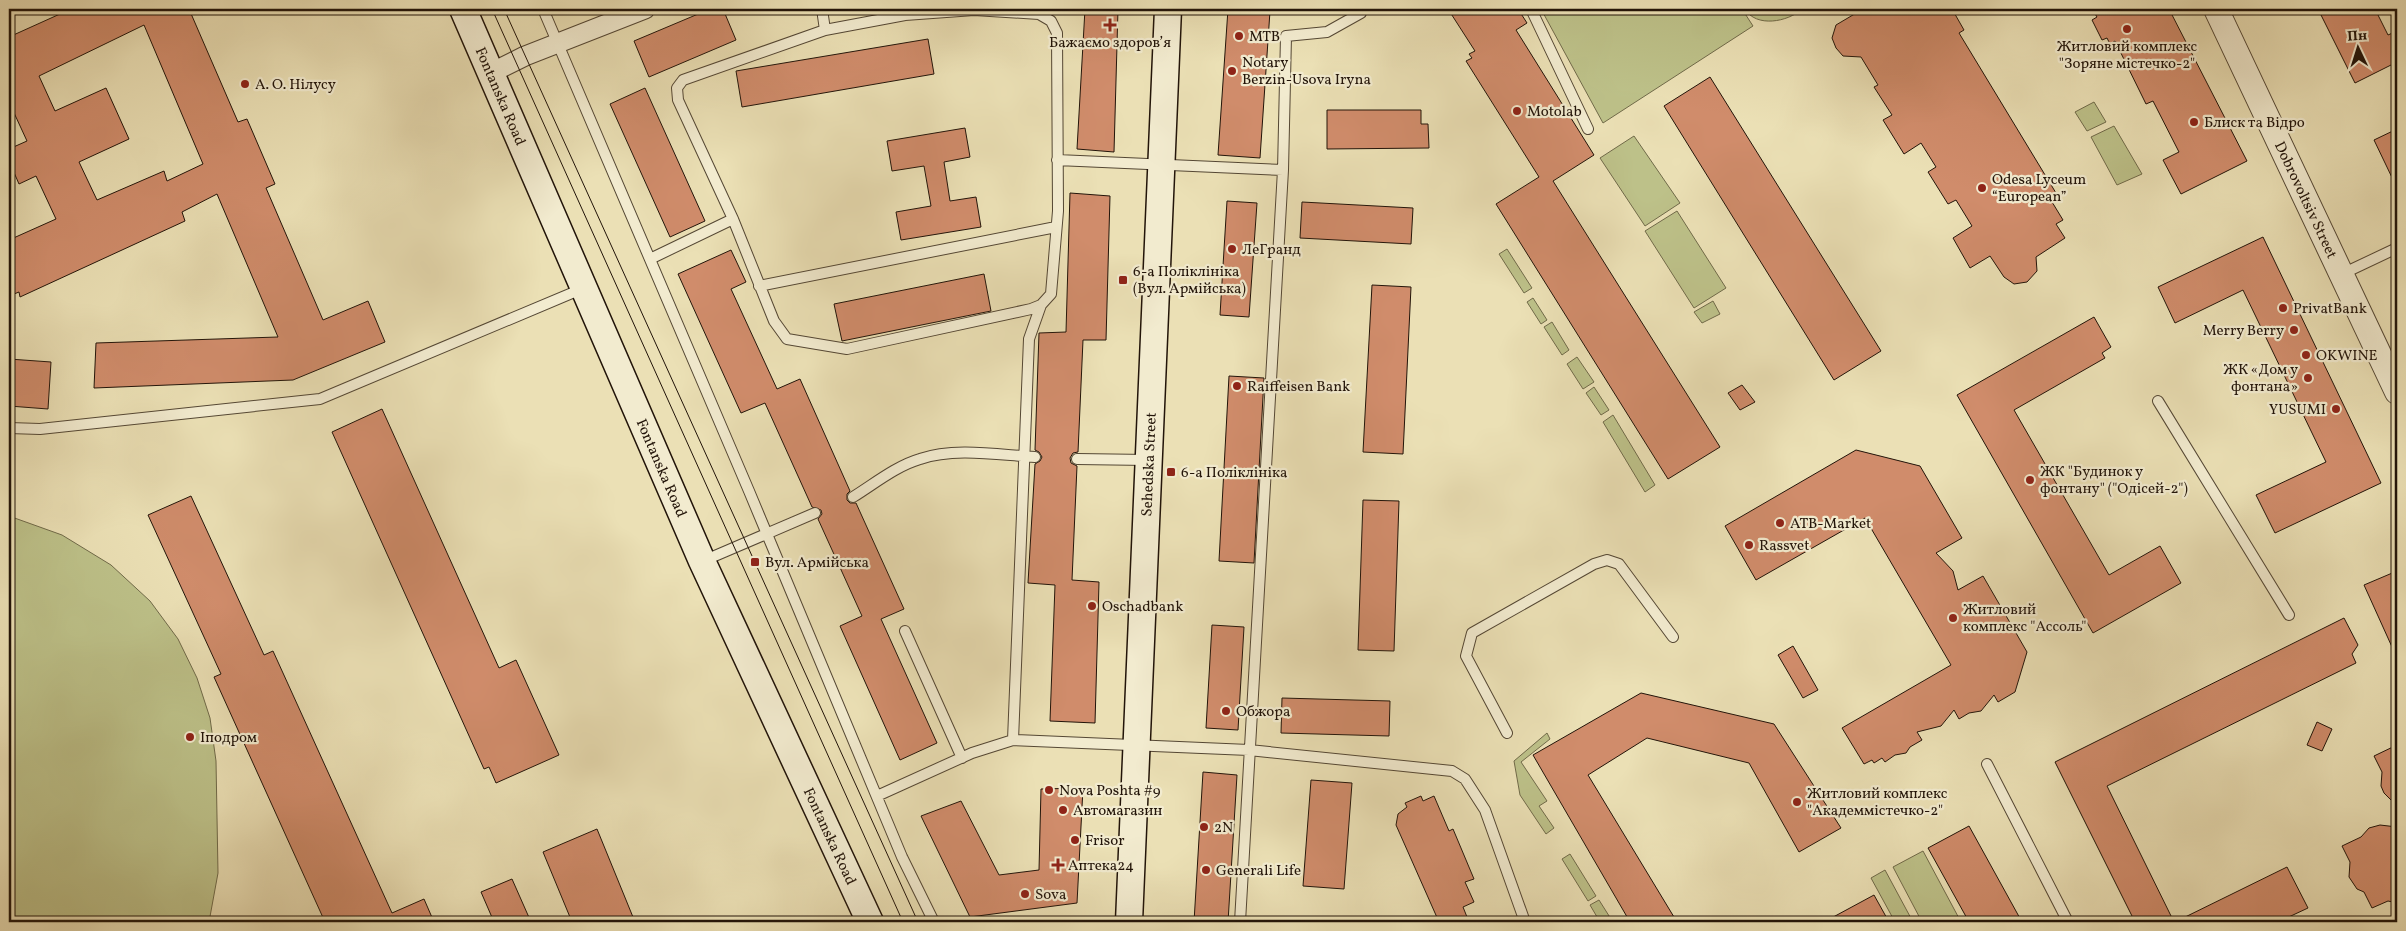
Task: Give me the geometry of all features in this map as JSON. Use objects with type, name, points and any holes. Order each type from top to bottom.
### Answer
[{"type":"main road","name":"Fontanska Road","points":[[463,9],[702,561],[870,922]]},
{"type":"main road","name":"Sehedska Street","points":[[1129,922],[1168,9]]},
{"type":"street","points":[[492,74],[525,56],[645,9]]},
{"type":"street","name":"Dobrovoltsiv Street","points":[[2216,9],[2397,392]]},
{"type":"lane","points":[[543,9],[767,533],[902,857],[934,922]]},
{"type":"lane","points":[[822,9],[825,30]]},
{"type":"lane","points":[[1531,9],[1588,129]]},
{"type":"lane","points":[[1013,740],[1030,457],[1029,339],[1041,305],[1051,294],[1056,228],[1058,160],[1057,33],[1051,21],[1039,14],[974,10],[905,16],[825,30],[683,80],[677,88],[678,100],[733,219],[774,321],[788,339],[847,349],[1031,309],[1041,305]]},
{"type":"lane","points":[[1240,922],[1283,170],[1286,36],[1327,32],[1361,13]]},
{"type":"lane","points":[[1058,160],[1283,170]]},
{"type":"lane","points":[[650,259],[733,219]]},
{"type":"lane","points":[[759,286],[1056,228]]},
{"type":"lane","points":[[2342,274],[2397,248]]},
{"type":"lane","points":[[9,428],[40,429],[320,399],[585,287]]},
{"type":"lane","points":[[2158,401],[2289,616]]},
{"type":"lane","points":[[853,497],[921,458],[964,454],[1030,457]]},
{"type":"lane","points":[[1077,459],[1148,460]]},
{"type":"lane","points":[[702,561],[815,513]]},
{"type":"lane","points":[[1507,733],[1466,656],[1472,633],[1594,564],[1607,560],[1619,564],[1673,637]]},
{"type":"lane","points":[[905,631],[962,758]]},
{"type":"lane","points":[[877,796],[962,758],[1013,740],[1249,750],[1452,771],[1465,779],[1485,810],[1525,922]]},
{"type":"lane","points":[[1987,764],[2068,922]]},
{"type":"green space","points":[[1541,9],[1742,9],[1753,26],[1603,123]]},
{"type":"green space","points":[[1745,9],[1802,9],[1796,14],[1781,20],[1764,21],[1750,15]]},
{"type":"green space","points":[[2094,102],[2106,122],[2087,131],[2075,112]]},
{"type":"green space","points":[[2114,126],[2142,174],[2117,185],[2091,137]]},
{"type":"green space","points":[[1634,136],[1680,203],[1645,226],[1600,158]]},
{"type":"green space","points":[[1677,211],[1726,288],[1694,308],[1645,231]]},
{"type":"green space","points":[[1507,249],[1532,288],[1524,293],[1499,254]]},
{"type":"green space","points":[[1533,298],[1547,320],[1541,324],[1527,302]]},
{"type":"green space","points":[[1713,301],[1720,314],[1702,323],[1694,312]]},
{"type":"green space","points":[[1552,322],[1569,350],[1562,355],[1544,327]]},
{"type":"green space","points":[[1577,357],[1594,382],[1583,389],[1567,364]]},
{"type":"green space","points":[[1594,387],[1609,410],[1601,415],[1586,393]]},
{"type":"green space","points":[[1613,415],[1655,485],[1645,492],[1603,422]]},
{"type":"green space","points":[[9,516],[62,535],[111,565],[150,601],[178,639],[197,678],[210,718],[216,761],[218,873],[209,922],[9,922]]},
{"type":"green space","points":[[1547,733],[1550,739],[1521,762],[1547,801],[1539,806],[1554,828],[1546,834],[1520,795],[1514,761]]},
{"type":"green space","points":[[1923,851],[1961,922],[1922,922],[1893,867]]},
{"type":"green space","points":[[1570,854],[1596,896],[1588,901],[1562,859]]},
{"type":"green space","points":[[1885,870],[1913,922],[1895,922],[1871,878]]},
{"type":"green space","points":[[1599,900],[1611,919],[1600,922],[1590,905]]},
{"type":"building","points":[[71,9],[189,9],[238,122],[247,119],[275,184],[266,188],[323,320],[368,301],[385,342],[293,380],[94,388],[96,343],[278,337],[217,194],[182,212],[185,221],[20,297],[19,292],[9,296],[9,240],[56,219],[36,176],[19,184],[9,161],[9,149],[27,141],[9,102],[9,37]],"holes":[[[144,25],[203,164],[167,181],[164,171],[97,200],[79,162],[129,139],[106,88],[55,111],[39,76]]]},
{"type":"building","points":[[710,9],[723,9],[736,40],[649,77],[634,41]]},
{"type":"building","points":[[1085,9],[1118,9],[1114,152],[1077,149]]},
{"type":"building","points":[[1228,9],[1270,11],[1260,158],[1218,155]]},
{"type":"building","points":[[1448,9],[1518,9],[1527,23],[1516,30],[1594,155],[1553,181],[1720,447],[1668,479],[1496,204],[1539,177],[1466,61],[1472,58],[1469,54],[1475,51]]},
{"type":"building","points":[[1863,9],[1952,9],[1964,30],[1959,33],[2056,193],[2049,197],[2063,220],[2056,224],[2065,238],[2036,257],[2037,271],[2027,282],[2014,284],[2004,277],[1990,256],[1970,268],[1953,238],[1972,226],[1956,200],[1948,204],[1928,172],[1936,167],[1921,143],[1904,154],[1883,120],[1892,115],[1874,87],[1878,85],[1861,57],[1843,56],[1836,48],[1832,38],[1836,25]]},
{"type":"building","points":[[2092,9],[2169,9],[2247,161],[2181,194],[2163,160],[2179,152],[2153,101],[2146,104],[2115,41],[2110,44],[2107,38],[2102,40],[2092,20],[2097,17]]},
{"type":"building","points":[[2318,9],[2375,9],[2388,35],[2397,31],[2397,62],[2355,83]]},
{"type":"building","points":[[928,39],[934,74],[742,107],[736,71]]},
{"type":"building","points":[[1710,77],[1881,351],[1834,380],[1664,106]]},
{"type":"building","points":[[645,88],[705,221],[670,237],[610,104]]},
{"type":"building","points":[[1327,110],[1421,110],[1421,124],[1428,124],[1429,148],[1327,149]]},
{"type":"building","points":[[965,128],[970,157],[944,162],[950,201],[976,197],[981,227],[901,240],[896,212],[931,206],[924,166],[892,171],[887,141]]},
{"type":"building","points":[[2397,129],[2397,188],[2374,140]]},
{"type":"building","points":[[1070,193],[1110,196],[1106,340],[1083,340],[1078,452],[1073,453],[1070,458],[1071,463],[1077,466],[1072,580],[1099,582],[1095,723],[1050,721],[1055,585],[1028,583],[1035,464],[1042,457],[1035,450],[1039,333],[1066,332]]},
{"type":"building","points":[[1227,201],[1257,203],[1249,317],[1220,315]]},
{"type":"building","points":[[1302,202],[1413,208],[1411,244],[1300,238]]},
{"type":"building","name":"ЖК «Дом у фонтана»","points":[[2263,237],[2381,483],[2275,533],[2256,495],[2326,462],[2243,290],[2175,323],[2158,287]]},
{"type":"building","points":[[731,250],[746,282],[731,289],[777,389],[800,379],[850,491],[847,494],[847,500],[850,503],[856,503],[904,609],[881,619],[937,743],[900,760],[840,626],[862,616],[818,519],[822,514],[821,510],[812,507],[765,403],[741,413],[678,274]]},
{"type":"building","points":[[984,274],[991,311],[842,341],[834,304]]},
{"type":"building","points":[[1372,285],[1411,287],[1403,454],[1363,452]]},
{"type":"building","name":"ЖК \"Будинок у фонтану\" (\"Одісей-2\")","points":[[2094,317],[2111,347],[2102,353],[2105,358],[2014,410],[2109,575],[2160,546],[2181,583],[2093,633],[1957,395]]},
{"type":"building","points":[[9,359],[51,362],[48,409],[9,406]]},
{"type":"building","points":[[1229,376],[1264,378],[1254,563],[1219,561]]},
{"type":"building","points":[[1742,385],[1755,402],[1740,410],[1728,393]]},
{"type":"building","points":[[382,409],[499,668],[516,660],[559,755],[496,783],[489,767],[484,769],[332,432]]},
{"type":"building","name":"Житловий комплекс \"Ассоль\"","points":[[1856,450],[1920,466],[1962,538],[1936,553],[1953,571],[1958,590],[1983,576],[2027,652],[2015,692],[1998,702],[1994,695],[1981,711],[1969,713],[1959,719],[1954,710],[1941,726],[1917,732],[1922,740],[1910,747],[1906,753],[1895,755],[1885,762],[1882,758],[1874,763],[1872,760],[1864,764],[1842,728],[1951,665],[1865,518],[1756,580],[1725,526]]},
{"type":"building","points":[[191,496],[264,655],[273,651],[392,913],[424,899],[434,922],[325,922],[214,677],[221,674],[148,515]]},
{"type":"building","points":[[1363,500],[1399,501],[1394,651],[1358,650]]},
{"type":"building","points":[[2397,571],[2397,658],[2364,585]]},
{"type":"building","points":[[2344,618],[2358,645],[2352,654],[2356,663],[2107,786],[2174,922],[2135,922],[2055,762]]},
{"type":"building","points":[[1212,625],[1244,627],[1238,730],[1206,728]]},
{"type":"building","points":[[1793,646],[1818,690],[1803,698],[1778,655]]},
{"type":"building","name":"Житловий комплекс \"Академмістечко-2\"","points":[[1641,693],[1774,724],[1841,828],[1799,852],[1749,763],[1647,738],[1588,775],[1677,922],[1630,922],[1533,755]]},
{"type":"building","points":[[1282,698],[1390,701],[1389,736],[1281,733]]},
{"type":"building","points":[[2317,722],[2332,729],[2322,751],[2307,745]]},
{"type":"building","points":[[2397,745],[2397,806],[2384,793],[2381,786],[2382,772],[2374,756]]},
{"type":"building","points":[[1203,772],[1237,775],[1228,922],[1194,922]]},
{"type":"building","points":[[1311,780],[1352,783],[1344,889],[1303,886]]},
{"type":"building","points":[[1083,788],[1077,903],[970,917],[921,816],[961,801],[999,875],[1039,870],[1041,789]]},
{"type":"building","points":[[1421,796],[1423,801],[1434,796],[1449,831],[1453,829],[1474,879],[1465,882],[1474,902],[1463,907],[1469,922],[1439,922],[1396,825],[1398,814],[1407,807],[1405,803]]},
{"type":"building","points":[[2380,825],[2397,827],[2397,903],[2388,901],[2372,908],[2364,892],[2357,889],[2349,877],[2350,862],[2342,846],[2361,837],[2369,828]]},
{"type":"building","points":[[1969,826],[2022,922],[1969,922],[1928,848]]},
{"type":"building","points":[[597,829],[635,922],[572,922],[543,852]]},
{"type":"building","points":[[2287,867],[2308,908],[2278,922],[2175,922]]},
{"type":"building","points":[[512,879],[531,922],[494,922],[481,892]]},
{"type":"building","points":[[1874,895],[1889,922],[1824,922]]},
{"type":"tram line","points":[[492,9],[903,922]]},
{"type":"tram line","points":[[504,9],[918,922]]},
{"type":"place","name":"Бажаємо здоровʼя","points":[[1110,25]]},
{"type":"place","name":"Житловий комплекс \"Зоряне містечко-2\"","points":[[2127,29]]},
{"type":"place","name":"МТВ","points":[[1239,36]]},
{"type":"place","name":"Notary Berzin-Usova Iryna","points":[[1232,71]]},
{"type":"place","name":"А. О. Нілусу","points":[[245,84]]},
{"type":"place","name":"Motolab","points":[[1517,111]]},
{"type":"place","name":"Блиск та Відро","points":[[2194,122]]},
{"type":"place","name":"Odesa Lyceum “European”","points":[[1982,188]]},
{"type":"place","name":"ЛеГранд","points":[[1232,249]]},
{"type":"place","name":"6-а Поліклініка (Вул. Армійська)","points":[[1123,280]]},
{"type":"place","name":"PrivatBank","points":[[2283,308]]},
{"type":"place","name":"Merry Berry","points":[[2294,330]]},
{"type":"place","name":"OKWINE","points":[[2306,355]]},
{"type":"place","name":"ЖК «Дом у фонтана»","points":[[2308,378]]},
{"type":"place","name":"Raiffeisen Bank","points":[[1237,386]]},
{"type":"place","name":"YUSUMI","points":[[2336,409]]},
{"type":"place","name":"6-а Поліклініка","points":[[1171,472]]},
{"type":"place","name":"ЖК \"Будинок у фонтану\" (\"Одісей-2\")","points":[[2030,480]]},
{"type":"place","name":"ATB-Market","points":[[1780,523]]},
{"type":"place","name":"Rassvet","points":[[1749,545]]},
{"type":"place","name":"Вул. Армійська","points":[[755,562]]},
{"type":"place","name":"Oschadbank","points":[[1092,606]]},
{"type":"place","name":"Житловий комплекс \"Ассоль\"","points":[[1953,618]]},
{"type":"place","name":"Обжора","points":[[1226,711]]},
{"type":"place","name":"Іподром","points":[[190,737]]},
{"type":"place","name":"Nova Poshta #9","points":[[1049,790]]},
{"type":"place","name":"Житловий комплекс \"Академмістечко-2\"","points":[[1797,802]]},
{"type":"place","name":"Автомагазин","points":[[1063,810]]},
{"type":"place","name":"2N","points":[[1204,827]]},
{"type":"place","name":"Frisor","points":[[1075,840]]},
{"type":"place","name":"Аптека24","points":[[1058,865]]},
{"type":"place","name":"Generali Life","points":[[1206,870]]},
{"type":"place","name":"Sova","points":[[1025,894]]}]
